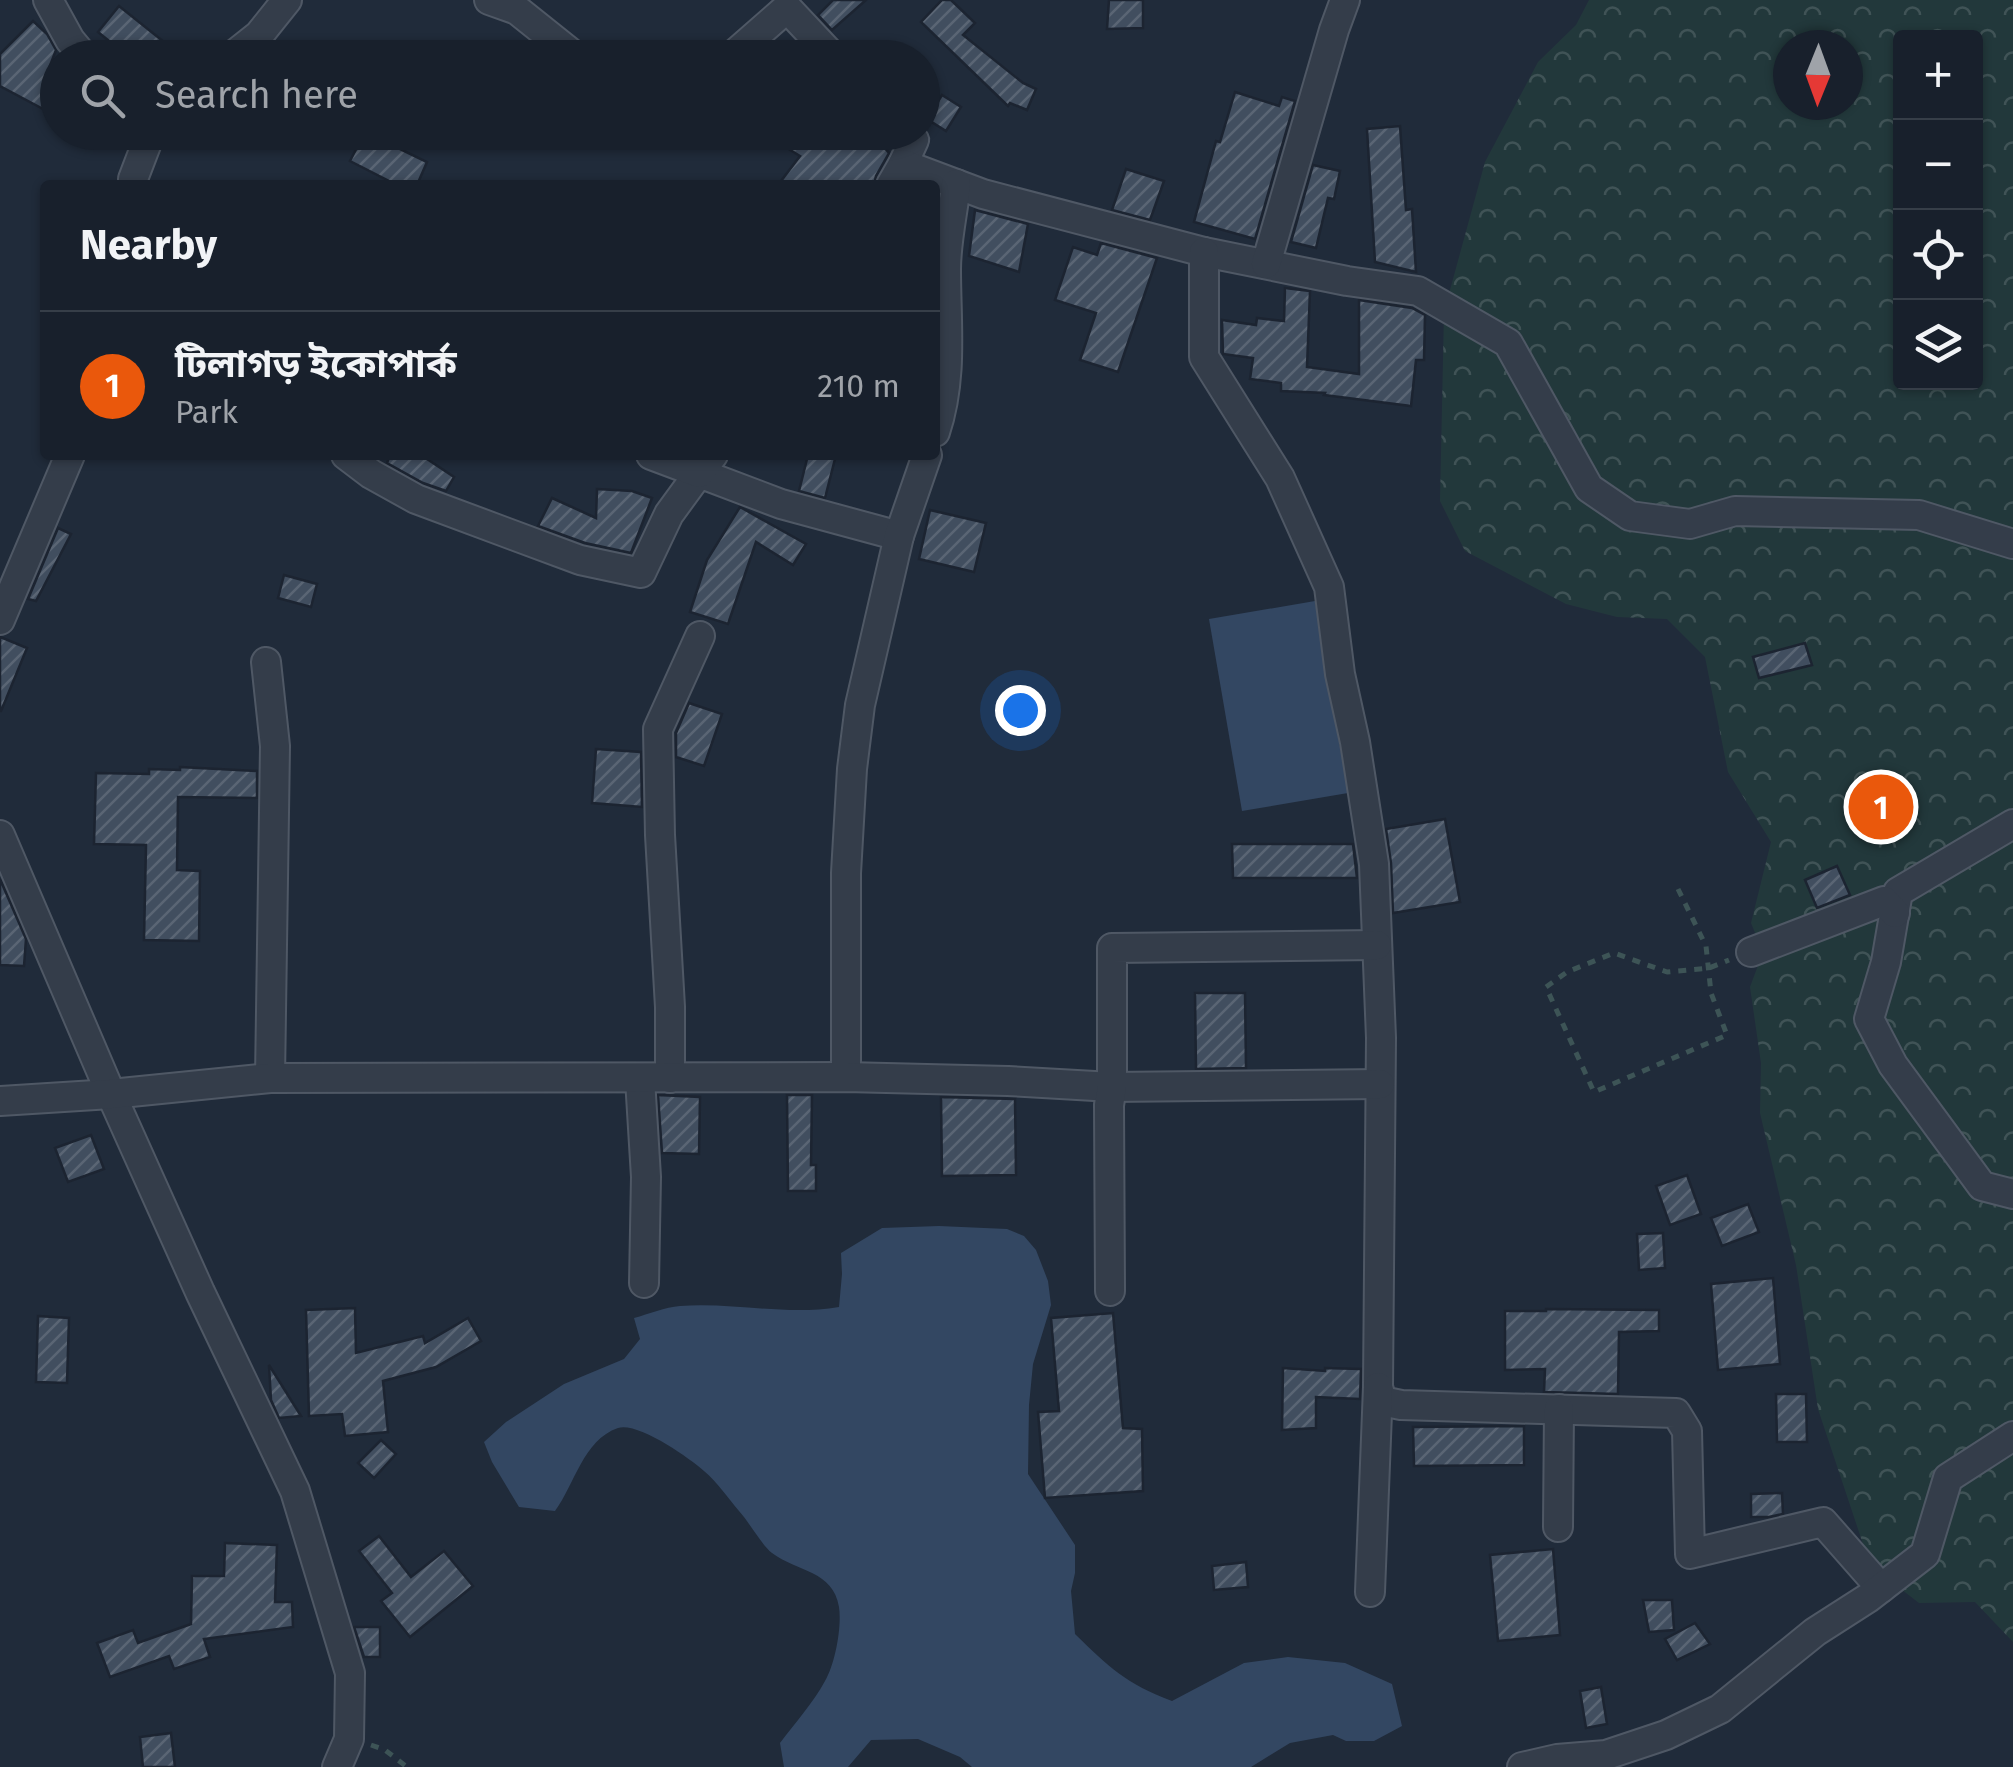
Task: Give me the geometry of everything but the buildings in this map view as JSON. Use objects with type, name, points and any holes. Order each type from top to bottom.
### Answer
[{"type":"street","points":[[48,0],[70,40]]},
{"type":"street","points":[[252,40],[288,0]]},
{"type":"street","points":[[489,0],[517,10],[554,40]]},
{"type":"street","points":[[1266,264],[1345,0]]},
{"type":"street","points":[[751,40],[787,8],[817,40]]},
{"type":"street","points":[[133,180],[144,150]]},
{"type":"street","points":[[909,150],[897,174],[932,180]]},
{"type":"street","points":[[940,181],[1204,252],[1418,291],[1508,344],[1589,488],[1630,516],[1690,524],[1734,511],[1920,515],[2013,544]]},
{"type":"street","points":[[940,414],[949,356],[946,264],[956,184]]},
{"type":"street","points":[[1204,252],[1204,357],[1280,478],[1329,587],[1340,674],[1374,864],[1380,1084],[1378,1387],[1370,1592]]},
{"type":"street","points":[[0,620],[68,460]]},
{"type":"street","points":[[353,460],[416,499],[580,560],[641,573],[669,514],[706,464],[782,504],[899,536]]},
{"type":"street","points":[[846,1077],[846,874],[860,705],[899,536],[925,460]]},
{"type":"street","points":[[670,1078],[658,729],[700,636]]},
{"type":"street","points":[[266,662],[274,746],[270,1078]]},
{"type":"street","points":[[2013,824],[1898,892],[1886,962],[1869,1019],[1893,1065],[1982,1186],[2013,1194]]},
{"type":"street","points":[[0,835],[110,1094],[295,1491],[350,1673],[350,1739],[337,1767]]},
{"type":"street","points":[[1750,952],[1884,901],[1895,912]]},
{"type":"street","points":[[1110,1291],[1112,948],[1377,945]]},
{"type":"street","points":[[0,1100],[270,1078],[846,1077],[1112,1087],[1380,1084]]},
{"type":"street","points":[[640,1078],[646,1178],[644,1283]]},
{"type":"street","points":[[1378,1387],[1382,1401],[1401,1405],[1676,1413],[1687,1431],[1690,1554],[1824,1522],[1881,1588]]},
{"type":"street","points":[[1558,1408],[1558,1527]]},
{"type":"street","points":[[1522,1767],[1606,1755],[1666,1735],[1720,1709],[1815,1632],[1925,1554],[1948,1478],[2013,1436]]},
{"type":"path","points":[[1678,890],[1706,946],[1710,968],[1711,994],[1727,1035],[1594,1092],[1546,987],[1567,972],[1614,954],[1667,972],[1710,968]]},
{"type":"path","points":[[350,1739],[386,1750],[408,1767]]},
{"type":"green space","points":[[1589,0],[2013,0],[2013,1642],[1975,1602],[1919,1603],[1870,1565],[1818,1409],[1796,1265],[1760,1113],[1761,1063],[1750,987],[1763,952],[1751,923],[1771,842],[1728,772],[1705,657],[1667,619],[1617,617],[1566,604],[1465,551],[1440,501],[1444,312],[1485,162],[1538,62],[1576,25]]},
{"type":"water","points":[[1315,601],[1348,793],[1242,811],[1209,619]]},
{"type":"water","points":[[882,1228],[1007,1229],[1024,1236],[1036,1250],[1048,1281],[1051,1305],[1033,1364],[1028,1474],[1075,1545],[1071,1591],[1075,1634],[1119,1674],[1172,1701],[1244,1663],[1288,1657],[1345,1663],[1392,1684],[1402,1726],[1374,1741],[1346,1741],[1333,1735],[1290,1743],[1251,1767],[972,1767],[960,1757],[918,1739],[871,1740],[848,1767],[784,1767],[780,1743],[820,1689],[835,1655],[840,1615],[830,1586],[772,1553],[709,1475],[638,1430],[618,1428],[596,1442],[555,1511],[519,1507],[492,1462],[484,1442],[506,1422],[564,1384],[624,1359],[640,1339],[634,1318],[680,1306],[799,1310],[839,1307],[841,1253]]},
{"type":"place","name":"টিলাগড় ইকোপার্ক","points":[[1881,807]]}]
